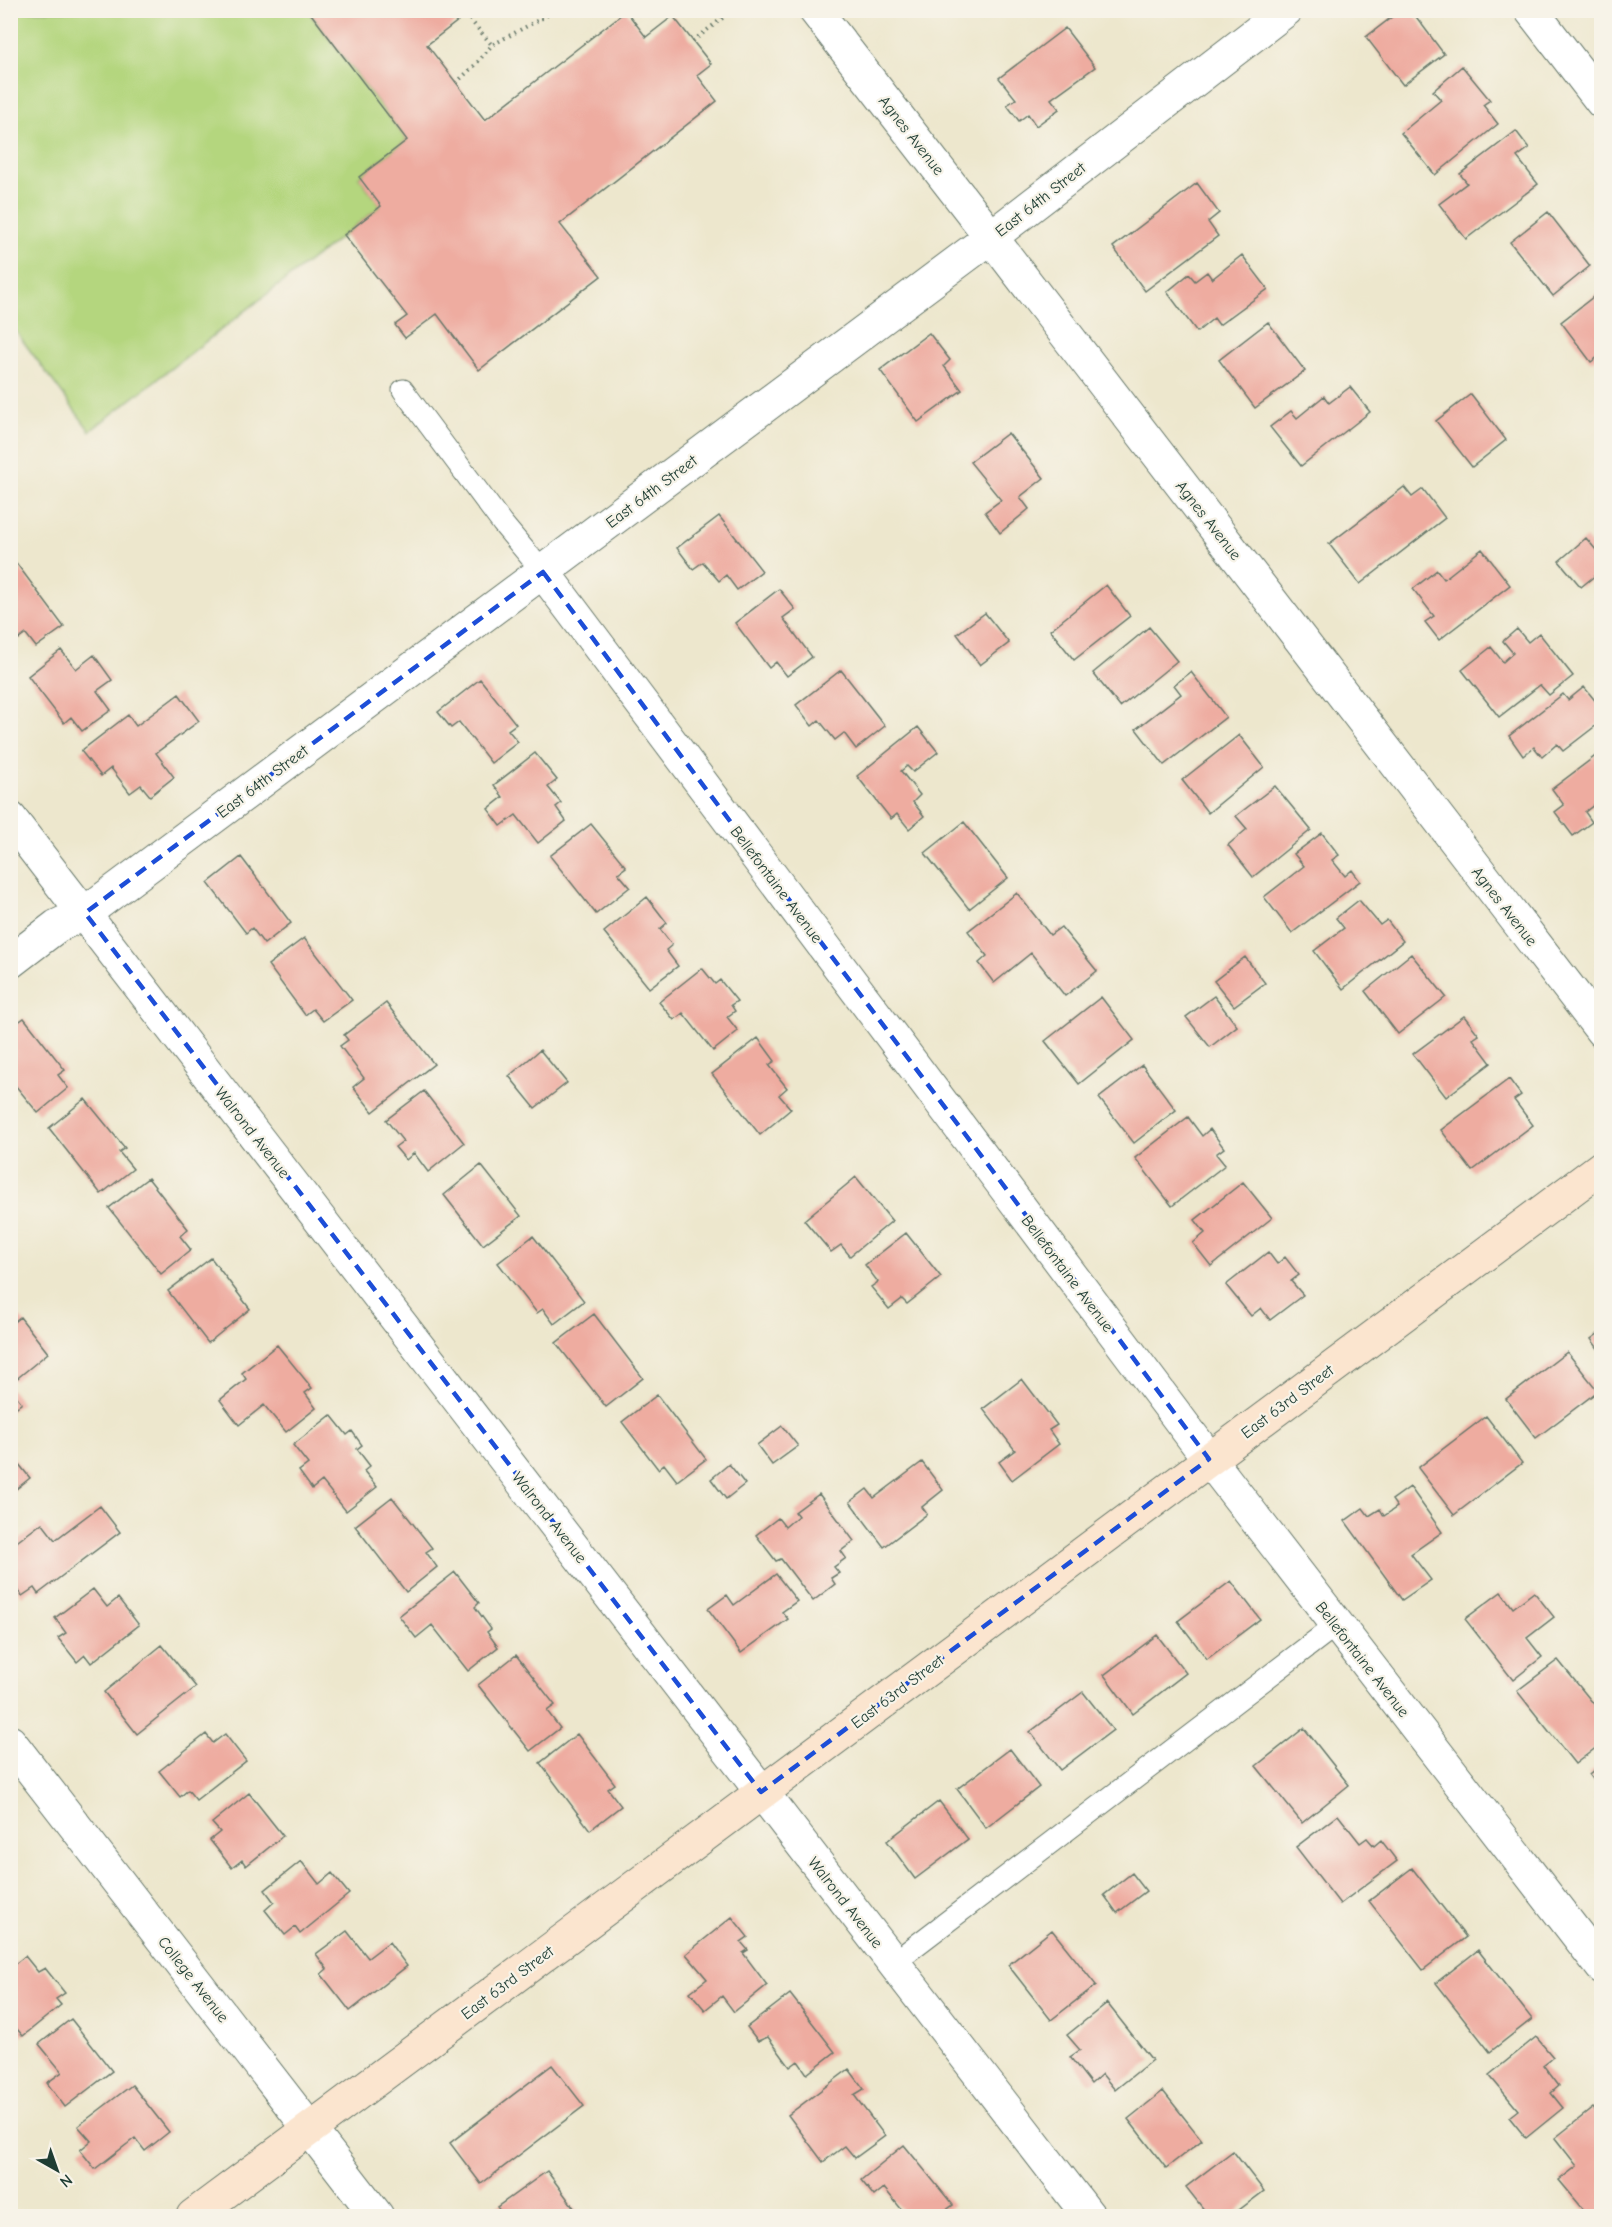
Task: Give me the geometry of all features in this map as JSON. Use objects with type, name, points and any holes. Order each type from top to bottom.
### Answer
[{"type":"main road","name":"East 63rd Street","points":[[194,2217],[1602,1167]]},
{"type":"street","name":"Agnes Avenue","points":[[815,10],[1602,1031]]},
{"type":"street","name":"East 64th Street","points":[[10,962],[57,926],[85,913],[543,572],[991,237],[1286,10]]},
{"type":"street","points":[[1531,10],[1602,102]]},
{"type":"street","name":"Bellefontaine Avenue","points":[[543,572],[1209,1459],[1602,1967]]},
{"type":"street","name":"Walrond Avenue","points":[[10,818],[1089,2217]]},
{"type":"street","name":"College Avenue","points":[[10,1742],[377,2217]]},
{"type":"lane","points":[[403,390],[502,523],[543,572]]},
{"type":"lane","points":[[893,1962],[1336,1624]]},
{"type":"path","points":[[456,83],[492,45],[557,10]]},
{"type":"path","points":[[693,41],[733,10]]},
{"type":"path","points":[[466,15],[492,45]]},
{"type":"highlighted area","points":[[543,572],[1209,1459],[761,1792],[85,913]]},
{"type":"green space","points":[[11,11],[308,11],[407,140],[359,177],[381,206],[90,431],[11,325]]},
{"type":"building","points":[[308,10],[472,10],[427,45],[485,120],[626,11],[646,37],[673,16],[711,64],[697,75],[717,101],[560,224],[601,276],[479,370],[437,314],[405,338],[395,325],[407,316],[344,235],[381,206],[359,177],[407,140]]},
{"type":"building","points":[[1401,10],[1411,10],[1444,54],[1403,85],[1366,37]]},
{"type":"building","points":[[1065,28],[1095,67],[1051,99],[1059,109],[1036,126],[1028,114],[1019,121],[1007,105],[1016,99],[999,78]]},
{"type":"building","points":[[1462,66],[1490,100],[1483,105],[1498,124],[1435,175],[1401,133],[1441,100],[1433,91]]},
{"type":"building","points":[[1516,131],[1529,148],[1517,157],[1538,184],[1466,239],[1439,204],[1467,183],[1460,174]]},
{"type":"building","points":[[1197,183],[1219,213],[1208,222],[1218,236],[1145,291],[1113,247]]},
{"type":"building","points":[[1548,212],[1590,266],[1553,296],[1510,242]]},
{"type":"building","points":[[1242,255],[1268,289],[1219,325],[1214,318],[1197,332],[1167,292],[1189,274],[1195,281],[1207,272],[1212,279]]},
{"type":"building","points":[[1602,290],[1602,354],[1591,362],[1561,322]]},
{"type":"building","points":[[1268,322],[1305,371],[1255,408],[1219,360]]},
{"type":"building","points":[[929,333],[950,360],[944,366],[962,390],[918,422],[880,370]]},
{"type":"building","points":[[1350,387],[1370,412],[1301,466],[1270,427],[1291,411],[1297,418],[1324,396],[1329,403]]},
{"type":"building","points":[[1471,394],[1506,440],[1472,467],[1436,421]]},
{"type":"building","points":[[1008,433],[1044,478],[1020,497],[1029,509],[1000,533],[985,512],[1001,500],[970,462]]},
{"type":"building","points":[[1404,487],[1412,497],[1423,489],[1445,518],[1360,584],[1329,544]]},
{"type":"building","points":[[719,516],[762,571],[737,590],[726,575],[719,581],[703,562],[693,569],[677,548]]},
{"type":"building","points":[[1586,538],[1602,557],[1602,570],[1581,587],[1559,561]]},
{"type":"building","points":[[1482,549],[1510,585],[1439,640],[1425,622],[1434,616],[1413,589],[1437,570],[1444,579]]},
{"type":"building","points":[[17,564],[64,627],[36,647],[26,634],[19,639],[10,626],[10,569]]},
{"type":"building","points":[[1106,585],[1130,616],[1074,660],[1050,630]]},
{"type":"building","points":[[779,589],[795,609],[783,618],[812,657],[787,676],[776,662],[769,668],[735,623]]},
{"type":"building","points":[[985,613],[1009,643],[980,665],[957,634]]},
{"type":"building","points":[[1149,627],[1177,661],[1120,707],[1093,673]]},
{"type":"building","points":[[1517,629],[1528,642],[1539,633],[1573,676],[1549,695],[1540,685],[1499,717],[1462,670],[1491,647],[1503,662],[1513,653],[1503,641]]},
{"type":"building","points":[[61,650],[76,669],[94,655],[112,680],[97,691],[111,710],[82,731],[71,717],[64,723],[28,676]]},
{"type":"building","points":[[841,670],[885,726],[856,749],[844,733],[835,740],[819,720],[812,726],[796,705]]},
{"type":"building","points":[[1191,672],[1226,717],[1164,765],[1136,729],[1181,694],[1174,685]]},
{"type":"building","points":[[480,679],[516,724],[508,730],[518,742],[491,763],[459,722],[451,728],[438,712]]},
{"type":"building","points":[[1584,687],[1602,709],[1602,721],[1563,751],[1557,744],[1542,757],[1534,747],[1523,756],[1509,736],[1563,694],[1568,700]]},
{"type":"building","points":[[179,694],[199,721],[156,753],[174,777],[150,796],[141,785],[130,793],[111,768],[101,776],[81,751],[128,715],[136,726]]},
{"type":"building","points":[[918,727],[938,752],[913,772],[907,766],[901,771],[920,795],[913,802],[924,816],[909,829],[897,814],[891,819],[857,776]]},
{"type":"building","points":[[1239,735],[1264,767],[1208,813],[1182,780]]},
{"type":"building","points":[[1602,751],[1602,804],[1599,801],[1585,812],[1592,822],[1573,836],[1555,812],[1564,805],[1552,789]]},
{"type":"building","points":[[535,753],[557,780],[548,787],[561,803],[556,807],[566,821],[538,843],[516,815],[501,826],[488,809],[503,797],[494,785]]},
{"type":"building","points":[[1275,786],[1311,830],[1253,877],[1228,845],[1247,829],[1236,816]]},
{"type":"building","points":[[964,822],[1008,878],[969,909],[925,853]]},
{"type":"building","points":[[591,824],[626,867],[618,873],[630,887],[596,914],[550,856]]},
{"type":"building","points":[[1322,833],[1339,855],[1332,860],[1345,876],[1352,870],[1360,881],[1292,933],[1264,897],[1304,866],[1294,854]]},
{"type":"building","points":[[241,857],[291,923],[264,944],[252,928],[246,933],[208,883]]},
{"type":"building","points":[[1017,893],[1050,935],[1061,927],[1097,971],[1065,996],[1031,953],[994,983],[979,963],[987,956],[968,931]]},
{"type":"building","points":[[647,897],[667,923],[660,929],[672,945],[666,950],[678,966],[649,988],[604,932]]},
{"type":"building","points":[[1359,900],[1380,925],[1387,920],[1403,941],[1343,989],[1314,951],[1344,928],[1336,918]]},
{"type":"building","points":[[304,938],[352,1000],[323,1021],[313,1009],[305,1015],[268,965]]},
{"type":"building","points":[[1411,954],[1446,997],[1398,1034],[1365,991]]},
{"type":"building","points":[[1245,957],[1265,983],[1234,1006],[1214,981]]},
{"type":"building","points":[[702,968],[715,984],[720,980],[737,1001],[731,1005],[735,1011],[727,1017],[738,1031],[713,1051],[683,1013],[674,1020],[659,1002]]},
{"type":"building","points":[[1214,996],[1237,1026],[1210,1047],[1186,1017]]},
{"type":"building","points":[[1101,997],[1134,1040],[1079,1084],[1045,1041]]},
{"type":"building","points":[[386,1003],[434,1064],[373,1112],[353,1087],[364,1078],[340,1046],[348,1040],[344,1035]]},
{"type":"building","points":[[1464,1016],[1479,1035],[1473,1039],[1491,1063],[1446,1097],[1413,1054]]},
{"type":"building","points":[[24,1018],[65,1070],[58,1075],[68,1088],[38,1113],[10,1079],[10,1028]]},
{"type":"building","points":[[758,1038],[775,1061],[769,1065],[787,1088],[779,1095],[791,1109],[760,1135],[712,1074]]},
{"type":"building","points":[[540,1050],[567,1083],[535,1108],[509,1076]]},
{"type":"building","points":[[1142,1065],[1176,1110],[1134,1143],[1099,1098]]},
{"type":"building","points":[[1509,1079],[1521,1095],[1514,1100],[1533,1125],[1472,1171],[1441,1130]]},
{"type":"building","points":[[424,1091],[464,1143],[428,1172],[414,1153],[406,1160],[395,1147],[403,1141],[386,1120]]},
{"type":"building","points":[[85,1099],[125,1148],[119,1152],[133,1169],[101,1194],[49,1128]]},
{"type":"building","points":[[1188,1117],[1202,1136],[1210,1129],[1224,1148],[1216,1154],[1225,1165],[1172,1206],[1135,1158]]},
{"type":"building","points":[[481,1165],[521,1216],[483,1245],[444,1195]]},
{"type":"building","points":[[856,1177],[892,1221],[850,1256],[841,1245],[831,1252],[804,1220]]},
{"type":"building","points":[[148,1178],[188,1229],[180,1236],[191,1250],[161,1274],[109,1208]]},
{"type":"building","points":[[1243,1182],[1272,1218],[1211,1266],[1193,1243],[1205,1233],[1195,1220]]},
{"type":"building","points":[[906,1233],[941,1277],[907,1304],[902,1299],[889,1309],[871,1287],[878,1282],[865,1265]]},
{"type":"building","points":[[533,1236],[584,1301],[554,1324],[543,1309],[537,1313],[498,1263]]},
{"type":"building","points":[[1268,1252],[1277,1264],[1285,1257],[1299,1275],[1291,1281],[1303,1295],[1270,1320],[1261,1308],[1251,1316],[1226,1285]]},
{"type":"building","points":[[211,1258],[250,1309],[208,1343],[168,1291]]},
{"type":"building","points":[[594,1314],[643,1378],[606,1407],[556,1343]]},
{"type":"building","points":[[20,1317],[48,1353],[14,1381],[10,1376],[10,1325]]},
{"type":"building","points":[[1602,1331],[1602,1354],[1591,1339]]},
{"type":"building","points":[[277,1345],[312,1388],[305,1393],[316,1408],[286,1432],[264,1405],[239,1425],[220,1400],[246,1379],[242,1373]]},
{"type":"building","points":[[1567,1352],[1598,1391],[1536,1438],[1506,1399]]},
{"type":"building","points":[[1022,1379],[1057,1425],[1049,1430],[1059,1444],[1012,1480],[999,1462],[1015,1450],[983,1409]]},
{"type":"building","points":[[10,1388],[22,1403],[10,1412]]},
{"type":"building","points":[[657,1395],[706,1459],[677,1481],[664,1464],[658,1469],[622,1422]]},
{"type":"building","points":[[331,1415],[347,1435],[352,1431],[362,1445],[357,1449],[370,1466],[364,1471],[377,1487],[346,1511],[322,1481],[312,1489],[299,1471],[308,1464],[293,1445]]},
{"type":"building","points":[[1486,1416],[1522,1463],[1454,1515],[1418,1468]]},
{"type":"building","points":[[782,1426],[798,1446],[772,1465],[757,1445]]},
{"type":"building","points":[[10,1453],[30,1478],[10,1494]]},
{"type":"building","points":[[922,1462],[943,1490],[922,1507],[927,1514],[884,1547],[850,1502],[867,1489],[874,1498]]},
{"type":"building","points":[[729,1464],[745,1484],[726,1499],[711,1479]]},
{"type":"building","points":[[1410,1487],[1442,1532],[1411,1554],[1431,1580],[1402,1600],[1345,1521],[1363,1508],[1369,1516],[1380,1509],[1384,1516],[1397,1507],[1392,1500]]},
{"type":"building","points":[[819,1494],[854,1541],[841,1551],[846,1558],[834,1567],[839,1573],[831,1578],[835,1584],[813,1601],[781,1559],[776,1561],[756,1535],[778,1518],[785,1527],[798,1516],[795,1512]]},
{"type":"building","points":[[392,1497],[432,1548],[426,1552],[437,1567],[406,1592],[355,1526]]},
{"type":"building","points":[[100,1506],[120,1532],[38,1594],[34,1588],[22,1596],[10,1581],[10,1567],[15,1564],[10,1559],[10,1547],[42,1523],[55,1540]]},
{"type":"building","points":[[455,1572],[479,1603],[475,1607],[491,1629],[487,1632],[498,1647],[468,1671],[432,1625],[416,1638],[399,1616]]},
{"type":"building","points":[[776,1574],[797,1601],[782,1612],[788,1619],[741,1653],[708,1609],[727,1595],[734,1605]]},
{"type":"building","points":[[1231,1581],[1260,1619],[1207,1659],[1178,1621]]},
{"type":"building","points":[[93,1589],[107,1607],[118,1598],[139,1625],[91,1663],[85,1655],[77,1662],[58,1638],[66,1633],[55,1618]]},
{"type":"building","points":[[1501,1592],[1513,1608],[1534,1592],[1554,1617],[1527,1638],[1542,1657],[1513,1680],[1465,1619]]},
{"type":"building","points":[[1157,1635],[1186,1673],[1133,1714],[1104,1675]]},
{"type":"building","points":[[162,1645],[196,1687],[137,1734],[104,1692]]},
{"type":"building","points":[[516,1655],[555,1705],[547,1711],[560,1728],[530,1751],[478,1685]]},
{"type":"building","points":[[1558,1660],[1602,1714],[1602,1743],[1575,1764],[1517,1691]]},
{"type":"building","points":[[1083,1692],[1113,1730],[1060,1770],[1030,1732]]},
{"type":"building","points":[[1304,1728],[1349,1785],[1302,1823],[1256,1766]]},
{"type":"building","points":[[206,1734],[213,1743],[225,1734],[246,1761],[196,1800],[188,1790],[180,1797],[159,1771]]},
{"type":"building","points":[[577,1734],[615,1784],[608,1789],[621,1806],[590,1830],[540,1763]]},
{"type":"building","points":[[1010,1749],[1039,1787],[986,1828],[957,1789]]},
{"type":"building","points":[[1602,1764],[1602,1791],[1589,1774]]},
{"type":"building","points":[[249,1793],[283,1836],[246,1866],[242,1860],[232,1868],[210,1840],[220,1832],[212,1823]]},
{"type":"building","points":[[939,1801],[968,1839],[915,1879],[887,1841]]},
{"type":"building","points":[[1338,1815],[1360,1843],[1367,1838],[1374,1846],[1381,1840],[1397,1861],[1340,1904],[1296,1847]]},
{"type":"building","points":[[301,1861],[319,1884],[332,1873],[349,1894],[300,1934],[295,1927],[285,1935],[265,1910],[274,1902],[265,1890]]},
{"type":"building","points":[[1412,1868],[1466,1937],[1423,1970],[1369,1901]]},
{"type":"building","points":[[1132,1873],[1146,1891],[1117,1913],[1104,1895]]},
{"type":"building","points":[[732,1917],[748,1937],[741,1942],[748,1950],[743,1953],[767,1985],[734,2012],[722,1996],[705,2010],[690,1992],[707,1979],[686,1954]]},
{"type":"building","points":[[1052,1930],[1096,1985],[1051,2020],[1008,1965]]},
{"type":"building","points":[[347,1931],[368,1958],[389,1942],[407,1966],[350,2011],[321,1974],[327,1969],[316,1954]]},
{"type":"building","points":[[1478,1950],[1532,2019],[1490,2052],[1436,1983]]},
{"type":"building","points":[[25,1956],[38,1972],[45,1968],[65,1993],[56,1999],[61,2005],[23,2036],[10,2021],[10,1968]]},
{"type":"building","points":[[790,1994],[835,2052],[807,2074],[798,2061],[790,2067],[768,2037],[758,2041],[747,2027]]},
{"type":"building","points":[[1107,2003],[1152,2060],[1115,2090],[1102,2074],[1091,2084],[1070,2057],[1080,2050],[1067,2035]]},
{"type":"building","points":[[71,2019],[112,2071],[65,2107],[47,2083],[62,2072],[39,2044]]},
{"type":"building","points":[[1536,2037],[1553,2057],[1543,2065],[1559,2086],[1551,2093],[1563,2108],[1526,2138],[1509,2117],[1518,2110],[1489,2075]]},
{"type":"building","points":[[552,2065],[584,2106],[481,2184],[450,2143]]},
{"type":"building","points":[[849,2069],[864,2089],[854,2095],[885,2136],[855,2158],[845,2146],[823,2162],[788,2115]]},
{"type":"building","points":[[132,2085],[169,2132],[145,2151],[135,2138],[95,2169],[80,2150],[91,2141],[78,2126]]},
{"type":"building","points":[[1163,2091],[1202,2140],[1166,2168],[1128,2119]]},
{"type":"building","points":[[1593,2108],[1602,2118],[1602,2213],[1589,2216],[1559,2180],[1577,2166],[1555,2138]]},
{"type":"building","points":[[904,2145],[953,2205],[938,2216],[919,2216],[914,2211],[907,2216],[884,2188],[874,2196],[861,2180]]},
{"type":"building","points":[[1233,2151],[1264,2191],[1231,2216],[1209,2216],[1186,2187]]},
{"type":"building","points":[[547,2171],[580,2216],[504,2216],[497,2207]]}]
